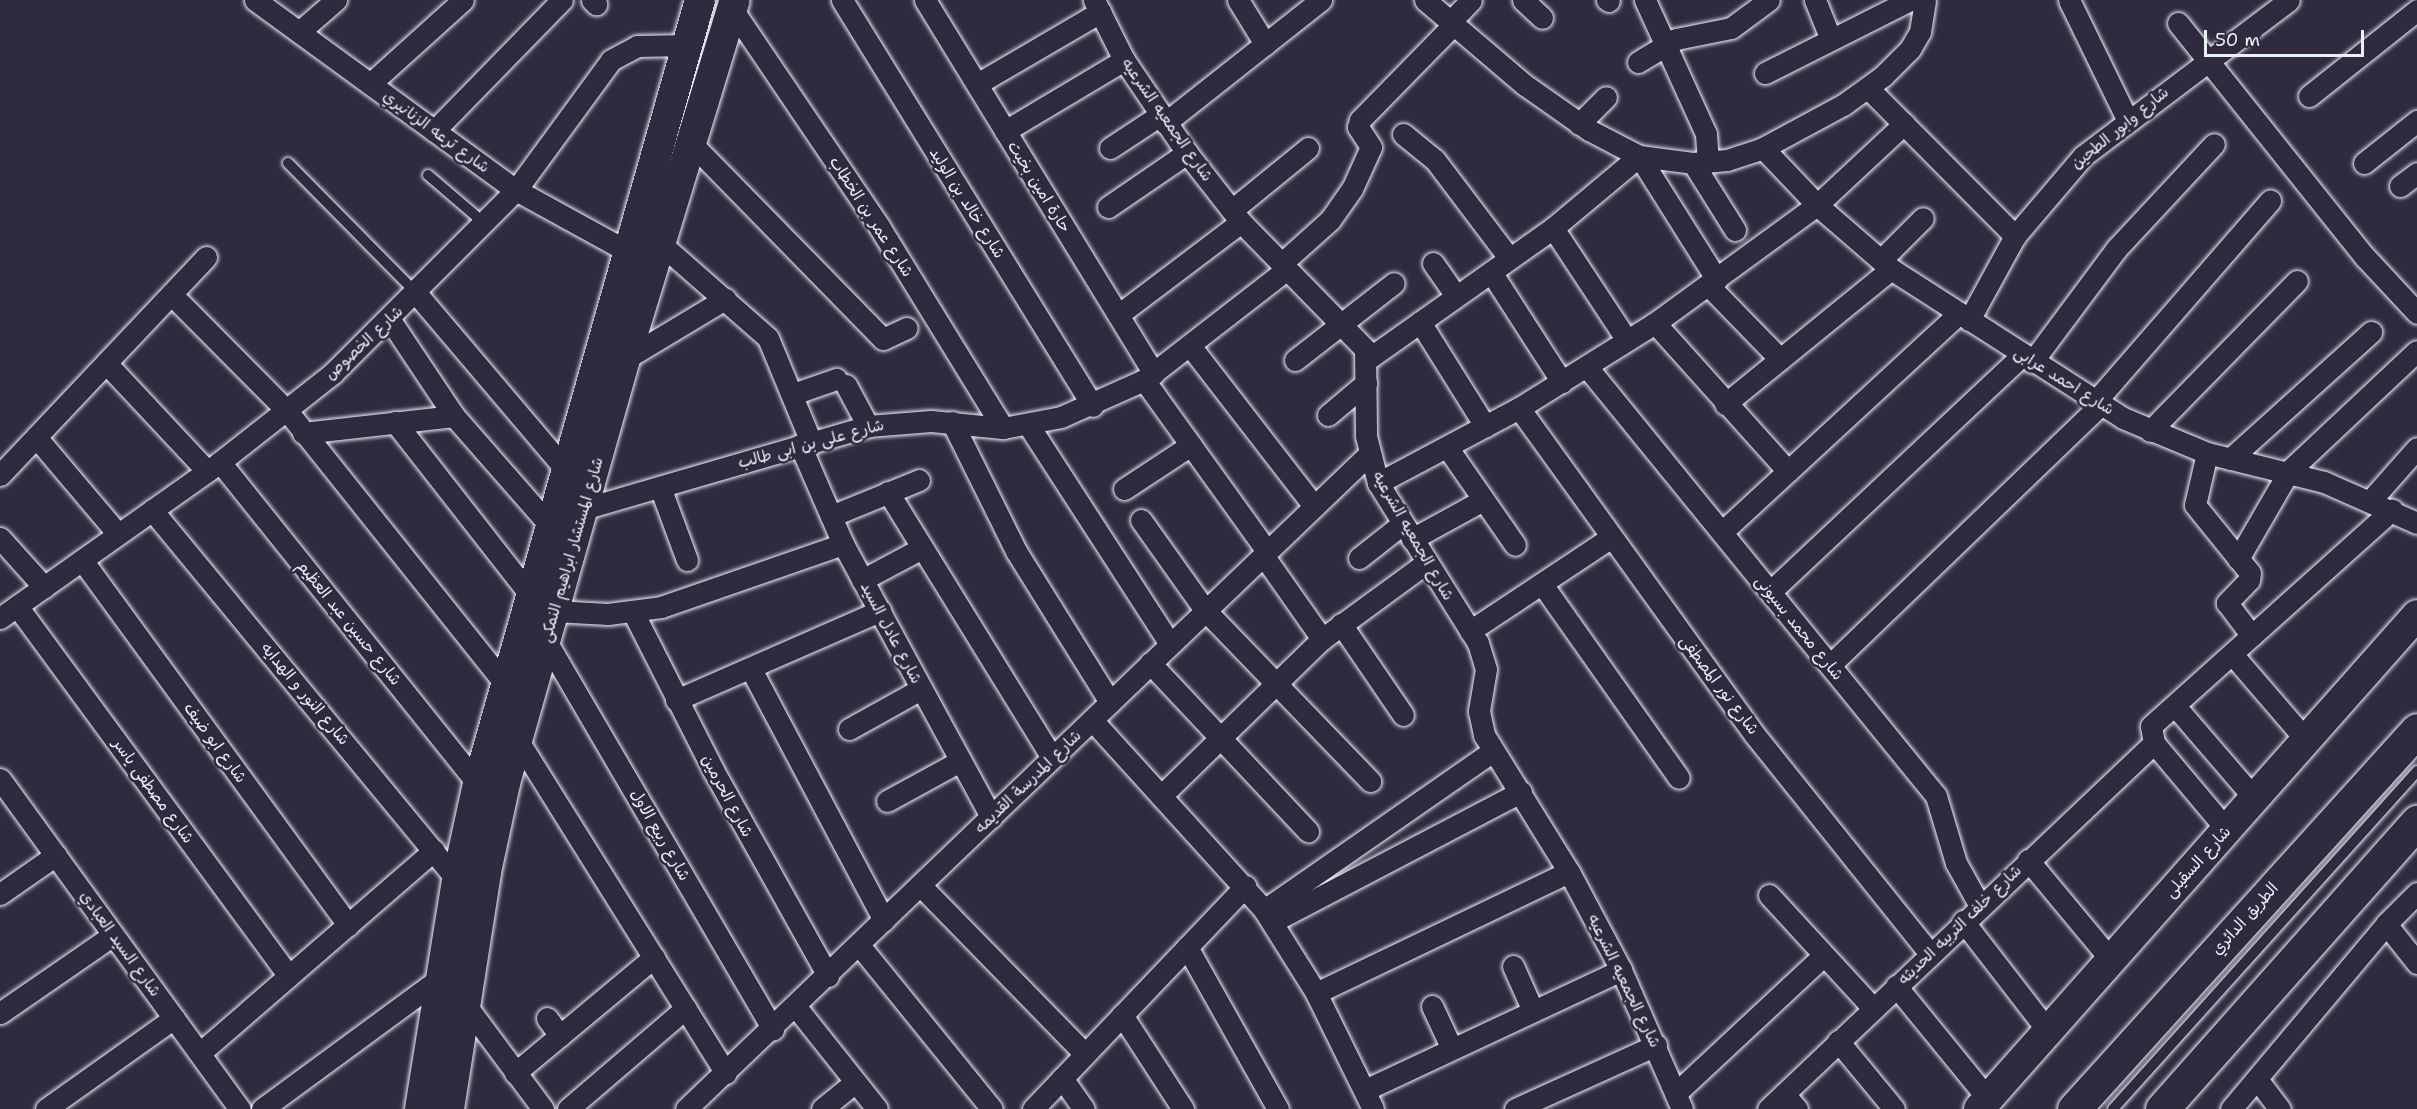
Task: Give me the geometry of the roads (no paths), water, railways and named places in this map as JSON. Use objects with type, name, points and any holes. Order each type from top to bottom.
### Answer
[{"type":"highway","name":"الطريق الدائري","points":[[2074,1109],[2417,730]]},
{"type":"highway","points":[[2162,1109],[2417,822]]},
{"type":"main road","name":"شارع المستشار ابراهيم النمكى","points":[[420,1109],[457,880],[478,784],[506,685],[583,509],[627,251],[700,0]]},
{"type":"main road","name":"شارع المستشار ابراهيم النمكى","points":[[449,1109],[495,827],[517,739],[546,640],[543,604],[552,528],[567,471],[611,355],[661,244],[734,5]]},
{"type":"main road","name":"شارع السقيلى","points":[[1983,1104],[2417,615]]},
{"type":"street","name":"شارع ترعه الزنانيري","points":[[255,0],[516,190],[627,251]]},
{"type":"street","points":[[299,32],[336,0]]},
{"type":"street","points":[[370,84],[463,0]]},
{"type":"street","points":[[434,131],[562,0]]},
{"type":"street","name":"شارع خالد بن الوليد","points":[[842,0],[1093,406]]},
{"type":"street","name":"حارة امين بخيت","points":[[925,0],[1118,315],[1149,376],[1191,446],[1322,639]]},
{"type":"street","points":[[1238,0],[1265,44]]},
{"type":"street","points":[[1110,147],[1162,119],[1321,0]]},
{"type":"street","points":[[1425,0],[1451,24],[1579,124],[1640,156],[1701,163],[1764,148],[1817,122],[1868,88],[1910,48],[1920,32],[1925,0]]},
{"type":"street","points":[[1451,24],[1471,0]]},
{"type":"street","points":[[1523,0],[1542,18]]},
{"type":"street","points":[[1645,0],[1667,42],[1706,134],[1701,163],[1734,230]]},
{"type":"street","points":[[1638,62],[1667,42],[1731,28],[1769,0]]},
{"type":"street","points":[[1815,0],[1830,37]]},
{"type":"street","points":[[1765,73],[1830,37],[1910,0]]},
{"type":"street","points":[[2309,96],[2417,9],[2408,0]]},
{"type":"street","points":[[2073,1],[2127,119]]},
{"type":"street","name":"شارع وابور الطحين","points":[[1722,532],[1964,317],[2015,236],[2058,181],[2127,119],[2208,60],[2276,4]]},
{"type":"street","name":"شارع عمر بن الخطاب","points":[[734,5],[880,228],[1003,428]]},
{"type":"street","points":[[977,84],[1097,6]]},
{"type":"street","name":"شارع الجمعيه الشرعيه","points":[[1097,6],[1124,60],[1187,153],[1237,216],[1283,267],[1360,341],[1368,358],[1366,383],[1369,453],[1378,483],[1470,631],[1486,669],[1479,723],[1493,751],[1521,792],[1569,872],[1621,970],[1679,1101]]},
{"type":"street","points":[[2178,23],[2365,257],[2417,313]]},
{"type":"street","name":"شارع على بن ابى طالب","points":[[583,509],[868,426],[952,422],[1003,428],[1029,426],[1093,406],[1149,376],[1191,347],[1283,267],[1330,220],[1352,189],[1371,147],[1358,128],[1360,120],[1451,24]]},
{"type":"street","name":"شارع الخصوص","points":[[8,612],[288,412],[390,320],[516,190],[611,60],[637,46],[687,45]]},
{"type":"street","points":[[1005,131],[1124,60]]},
{"type":"street","points":[[1868,88],[2015,236]]},
{"type":"street","points":[[1579,124],[1606,97]]},
{"type":"street","points":[[2364,163],[2417,121]]},
{"type":"street","points":[[1378,483],[1519,408],[1655,323],[1713,283],[1817,205],[1904,124]]},
{"type":"street","points":[[1404,134],[1443,170],[1509,258]]},
{"type":"street","points":[[692,144],[883,339],[907,328]]},
{"type":"street","points":[[1770,592],[2027,358],[2117,248],[2214,144]]},
{"type":"street","points":[[1118,315],[1237,216],[1308,148]]},
{"type":"street","name":"شارع احمد عرابى","points":[[1764,148],[1817,205],[1886,265],[2098,403],[2150,431],[2207,453],[2289,471],[2371,501],[2417,523]]},
{"type":"street","points":[[1108,207],[1187,153]]},
{"type":"street","points":[[1368,358],[1553,228],[1640,156]]},
{"type":"street","points":[[1640,156],[1713,283],[1780,359]]},
{"type":"street","points":[[1830,665],[2098,403],[2270,201]]},
{"type":"street","points":[[1725,404],[1780,359],[1886,265],[1923,218]]},
{"type":"street","points":[[1553,228],[1621,331]]},
{"type":"street","name":"شارع عادل السيد","points":[[661,244],[768,338],[793,394],[806,444],[843,544],[991,817]]},
{"type":"street","points":[[0,475],[206,257]]},
{"type":"street","points":[[1431,264],[1456,296]]},
{"type":"street","points":[[1491,272],[1562,382]]},
{"type":"street","points":[[2150,431],[2297,281]]},
{"type":"street","points":[[1295,360],[1394,283]]},
{"type":"street","points":[[416,293],[567,471]]},
{"type":"street","points":[[171,294],[288,412],[506,685]]},
{"type":"street","points":[[611,355],[725,299]]},
{"type":"street","points":[[390,320],[454,416],[552,528]]},
{"type":"street","points":[[1420,322],[1485,426]]},
{"type":"street","points":[[1655,323],[1725,404],[1788,471]]},
{"type":"street","points":[[2230,459],[2371,332]]},
{"type":"street","points":[[1191,347],[1314,507]]},
{"type":"street","points":[[2238,559],[2289,471],[2417,351]]},
{"type":"street","name":"شارع حسين عبد العظيم","points":[[106,363],[213,466],[478,784]]},
{"type":"street","name":"شارع محمد بسيونى","points":[[1587,367],[1936,796],[1956,863],[1980,906]]},
{"type":"street","points":[[793,394],[841,382],[868,426]]},
{"type":"street","points":[[1328,415],[1366,383]]},
{"type":"street","name":"شارع نور المصطفى","points":[[1519,408],[1610,538],[1754,734],[1930,954]]},
{"type":"street","points":[[303,433],[454,416]]},
{"type":"street","points":[[395,422],[543,604],[633,612],[688,600],[843,544]]},
{"type":"street","points":[[952,422],[1016,551],[1110,702]]},
{"type":"street","points":[[1029,426],[1170,644]]},
{"type":"street","points":[[36,437],[118,534]]},
{"type":"street","points":[[1124,489],[1191,446]]},
{"type":"street","points":[[1447,447],[1515,545]]},
{"type":"street","points":[[2371,501],[2417,448]]},
{"type":"street","name":"شارع المدرسة القديمه","points":[[686,1109],[796,1007],[1369,453]]},
{"type":"street","points":[[2207,453],[2195,505],[2251,577],[2228,598],[2228,606],[2252,636]]},
{"type":"street","points":[[831,516],[919,480]]},
{"type":"street","points":[[660,487],[687,560]]},
{"type":"street","points":[[888,492],[1052,758]]},
{"type":"street","points":[[1359,558],[1407,532],[1484,500]]},
{"type":"street","name":"شارع النور و الهدايه","points":[[152,510],[457,880]]},
{"type":"street","points":[[2226,830],[2154,743],[2151,726],[2392,510]]},
{"type":"street","points":[[1140,520],[1205,610],[1370,781]]},
{"type":"street","points":[[0,537],[44,587]]},
{"type":"street","points":[[1470,631],[1610,538]]},
{"type":"street","points":[[862,580],[922,548]]},
{"type":"street","name":"شارع ابو ضيف","points":[[82,560],[348,925]]},
{"type":"street","points":[[1161,796],[1322,639],[1426,563]]},
{"type":"street","points":[[1542,584],[1679,778]]},
{"type":"street","points":[[676,700],[752,670],[880,611]]},
{"type":"street","name":"شارع مصطفى ياسر","points":[[8,612],[289,976]]},
{"type":"street","name":"شارع الحرمين","points":[[633,612],[676,700],[828,976]]},
{"type":"street","points":[[1341,624],[1403,715]]},
{"type":"street","name":"شارع ربيع الاول","points":[[546,640],[773,1029]]},
{"type":"street","points":[[2232,654],[2306,740]]},
{"type":"street","points":[[1150,663],[1308,831]]},
{"type":"street","points":[[752,670],[884,920]]},
{"type":"street","points":[[849,729],[921,689]]},
{"type":"street","points":[[2175,706],[2254,798]]},
{"type":"street","points":[[1092,720],[1245,886],[1268,916],[1316,993],[1369,1100],[1452,1049],[1621,970]]},
{"type":"street","points":[[517,739],[726,1073]]},
{"type":"street","name":"شارع خلف التربيه الحديثه","points":[[1768,1109],[1790,1101],[1838,1041],[2154,743]]},
{"type":"street","points":[[1268,916],[1493,751]]},
{"type":"street","points":[[886,801],[960,761]]},
{"type":"street","name":"شارع السيد العبادي","points":[[0,779],[201,1052],[230,1105]]},
{"type":"street","points":[[1268,916],[1521,792]]},
{"type":"street","points":[[201,1052],[434,850]]},
{"type":"street","points":[[0,894],[56,855]]},
{"type":"street","points":[[2028,860],[2111,960]]},
{"type":"street","points":[[1316,993],[1569,872]]},
{"type":"street","points":[[920,885],[1085,1054]]},
{"type":"street","points":[[1033,1109],[1245,886]]},
{"type":"street","points":[[2231,1109],[2386,924],[2417,893]]},
{"type":"street","points":[[1769,895],[1873,1008]]},
{"type":"street","points":[[1964,921],[2048,1031]]},
{"type":"street","points":[[2386,924],[2417,963]]},
{"type":"street","points":[[0,1013],[113,935]]},
{"type":"street","points":[[859,945],[992,1109]]},
{"type":"street","points":[[1187,947],[1278,1109]]},
{"type":"street","points":[[1679,1101],[1824,955]]},
{"type":"street","points":[[515,1073],[654,957]]},
{"type":"street","points":[[1513,966],[1533,1011]]},
{"type":"street","points":[[262,1109],[442,977]]},
{"type":"street","points":[[1896,986],[1983,1104]]},
{"type":"street","points":[[465,1004],[543,1109]]},
{"type":"street","points":[[1432,1006],[1452,1049]]},
{"type":"street","points":[[796,1007],[877,1109]]},
{"type":"street","points":[[568,1109],[686,1008]]},
{"type":"street","points":[[1122,1015],[1183,1109]]},
{"type":"street","points":[[46,1109],[174,1018]]},
{"type":"street","points":[[547,1018],[560,1036]]},
{"type":"street","points":[[1838,1041],[1894,1109]]},
{"type":"street","points":[[1515,1109],[1656,1045]]},
{"type":"street","points":[[1062,1078],[1084,1109]]},
{"type":"street","points":[[2257,1079],[2280,1109]]},
{"type":"street","points":[[822,1109],[855,1082]]},
{"type":"lane","points":[[288,163],[416,293]]},
{"type":"lane","points":[[428,175],[484,223]]},
{"type":"lane","points":[[2113,1109],[2417,771]]}]
